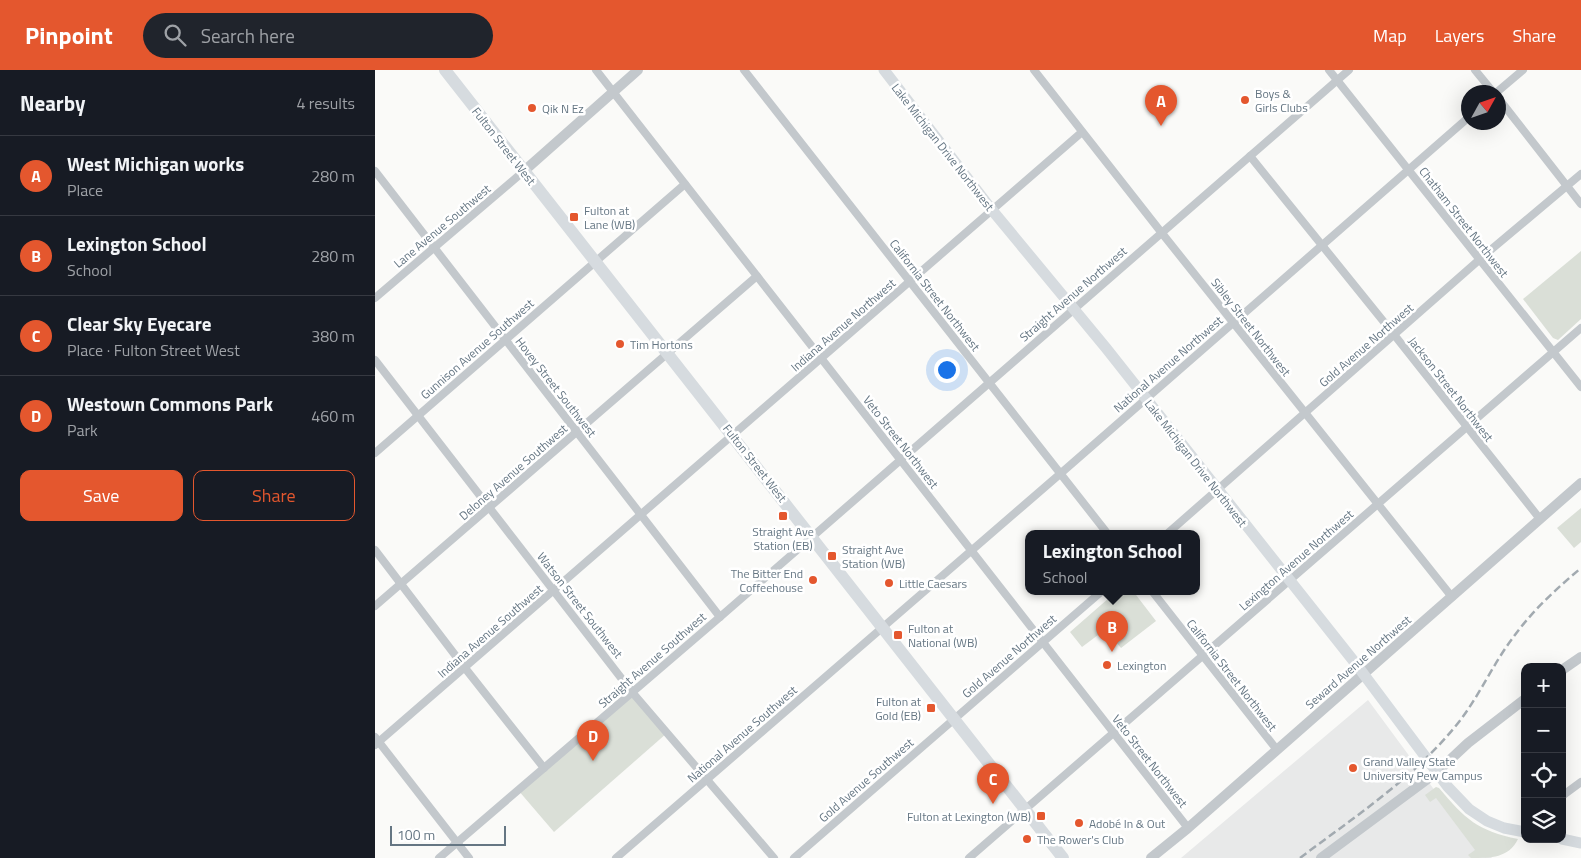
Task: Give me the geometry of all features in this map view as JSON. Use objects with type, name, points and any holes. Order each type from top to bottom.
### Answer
[{"type":"main road","name":"Fulton Street West","points":[[445,70],[523,172],[812,536],[1063,858]]},
{"type":"main road","name":"Lake Michigan Drive Northwest","points":[[883,70],[992,210],[1363,673],[1437,772],[1463,803],[1475,814],[1504,828],[1521,831]]},
{"type":"main road","points":[[1566,840],[1581,843]]},
{"type":"street","name":"Veto Street Northwest","points":[[596,70],[1188,828]]},
{"type":"street","points":[[523,172],[638,70]]},
{"type":"street","name":"California Street Northwest","points":[[745,70],[1105,530]]},
{"type":"street","name":"Sibley Street Northwest","points":[[1034,70],[1377,505],[1452,597]]},
{"type":"street","name":"Chatham Street Northwest","points":[[1329,70],[1581,387]]},
{"type":"street","name":"Straight Avenue Northwest","points":[[812,536],[1349,70]]},
{"type":"street","points":[[1475,70],[1489,85]]},
{"type":"street","points":[[1504,85],[1523,70]]},
{"type":"street","points":[[1506,108],[1581,204]]},
{"type":"street","name":"National Avenue Northwest","points":[[882,627],[1461,124]]},
{"type":"street","name":"Indiana Avenue Northwest","points":[[732,435],[1082,132]]},
{"type":"street","name":"Jackson Street Northwest","points":[[1250,156],[1540,519]]},
{"type":"street","name":"Hovey Street Southwest","points":[[375,171],[720,617]]},
{"type":"street","name":"Lane Avenue Southwest","points":[[375,298],[523,172]]},
{"type":"street","name":"Gold Avenue Northwest","points":[[1172,530],[1581,174]]},
{"type":"street","name":"Gunnison Avenue Southwest","points":[[375,453],[685,184]]},
{"type":"street","name":"Deloney Avenue Southwest","points":[[375,606],[757,276]]},
{"type":"street","name":"Lexington Avenue Northwest","points":[[969,858],[1581,328]]},
{"type":"street","name":"Watson Street Southwest","points":[[375,360],[632,692],[774,858]]},
{"type":"street","name":"Indiana Avenue Southwest","points":[[376,742],[465,668],[732,435]]},
{"type":"street","name":"Seward Avenue Northwest","points":[[1151,858],[1188,828],[1581,484]]},
{"type":"street","name":"Straight Avenue Southwest","points":[[439,858],[812,536]]},
{"type":"street","points":[[375,550],[465,668],[545,768]]},
{"type":"street","name":"Gold Avenue Northwest","points":[[953,718],[1097,595]]},
{"type":"street","name":"California Street Northwest","points":[[1155,595],[1277,750]]},
{"type":"street","name":"National Avenue Southwest","points":[[616,858],[882,627]]},
{"type":"street","points":[[1566,667],[1581,657]]},
{"type":"street","points":[[1321,858],[1437,772],[1468,743],[1521,702]]},
{"type":"street","name":"Gold Avenue Southwest","points":[[794,858],[953,718]]},
{"type":"street","points":[[376,742],[469,858]]},
{"type":"street","points":[[1566,793],[1581,782]]},
{"type":"shaded area","points":[[1581,251],[1581,319],[1558,340],[1553,338],[1523,299]]},
{"type":"shaded area","points":[[1581,508],[1581,542],[1574,548],[1557,528]]},
{"type":"shaded area","points":[[1112,595],[1136,595],[1156,621],[1121,648],[1110,635],[1098,635],[1082,647],[1070,632]]},
{"type":"shaded area","points":[[632,692],[667,733],[554,832],[518,790]]},
{"type":"shaded area","name":"Grand Valley State University Pew Campus","points":[[1368,700],[1444,803],[1492,858],[1181,858]]},
{"type":"shaded area","points":[[1436,787],[1465,816],[1482,828],[1518,839],[1514,845],[1510,850],[1499,856],[1471,858],[1468,855],[1475,850],[1436,798],[1430,802],[1425,795]]},
{"type":"railway","points":[[1300,858],[1381,798],[1437,747],[1462,718],[1504,650],[1527,619],[1581,568]]},
{"type":"place","name":"Boys & Girls Clubs","points":[[1245,100]]},
{"type":"place","name":"Qik N Ez","points":[[532,108]]},
{"type":"place","name":"West Michigan works","points":[[1161,126]]},
{"type":"place","name":"Fulton at Lane (WB)","points":[[574,217]]},
{"type":"place","name":"Tim Hortons","points":[[620,344]]},
{"type":"place","name":"Straight Ave Station (EB)","points":[[783,516]]},
{"type":"place","name":"Straight Ave Station (WB)","points":[[832,556]]},
{"type":"place","name":"The Bitter End Coffeehouse","points":[[813,580]]},
{"type":"place","name":"Little Caesars","points":[[889,583]]},
{"type":"place","name":"Fulton at National (WB)","points":[[898,635]]},
{"type":"place","name":"Lexington School","points":[[1112,652]]},
{"type":"place","name":"Lexington","points":[[1107,665]]},
{"type":"place","name":"Fulton at Gold (EB)","points":[[931,708]]},
{"type":"place","name":"Westown Commons Park","points":[[593,761]]},
{"type":"place","name":"Grand Valley State University Pew Campus","points":[[1353,768]]},
{"type":"place","name":"Clear Sky Eyecare","points":[[993,804]]},
{"type":"place","name":"Fulton at Lexington (WB)","points":[[1041,816]]},
{"type":"place","name":"Adobé In & Out","points":[[1079,823]]},
{"type":"place","name":"The Rower's Club","points":[[1027,839]]}]
